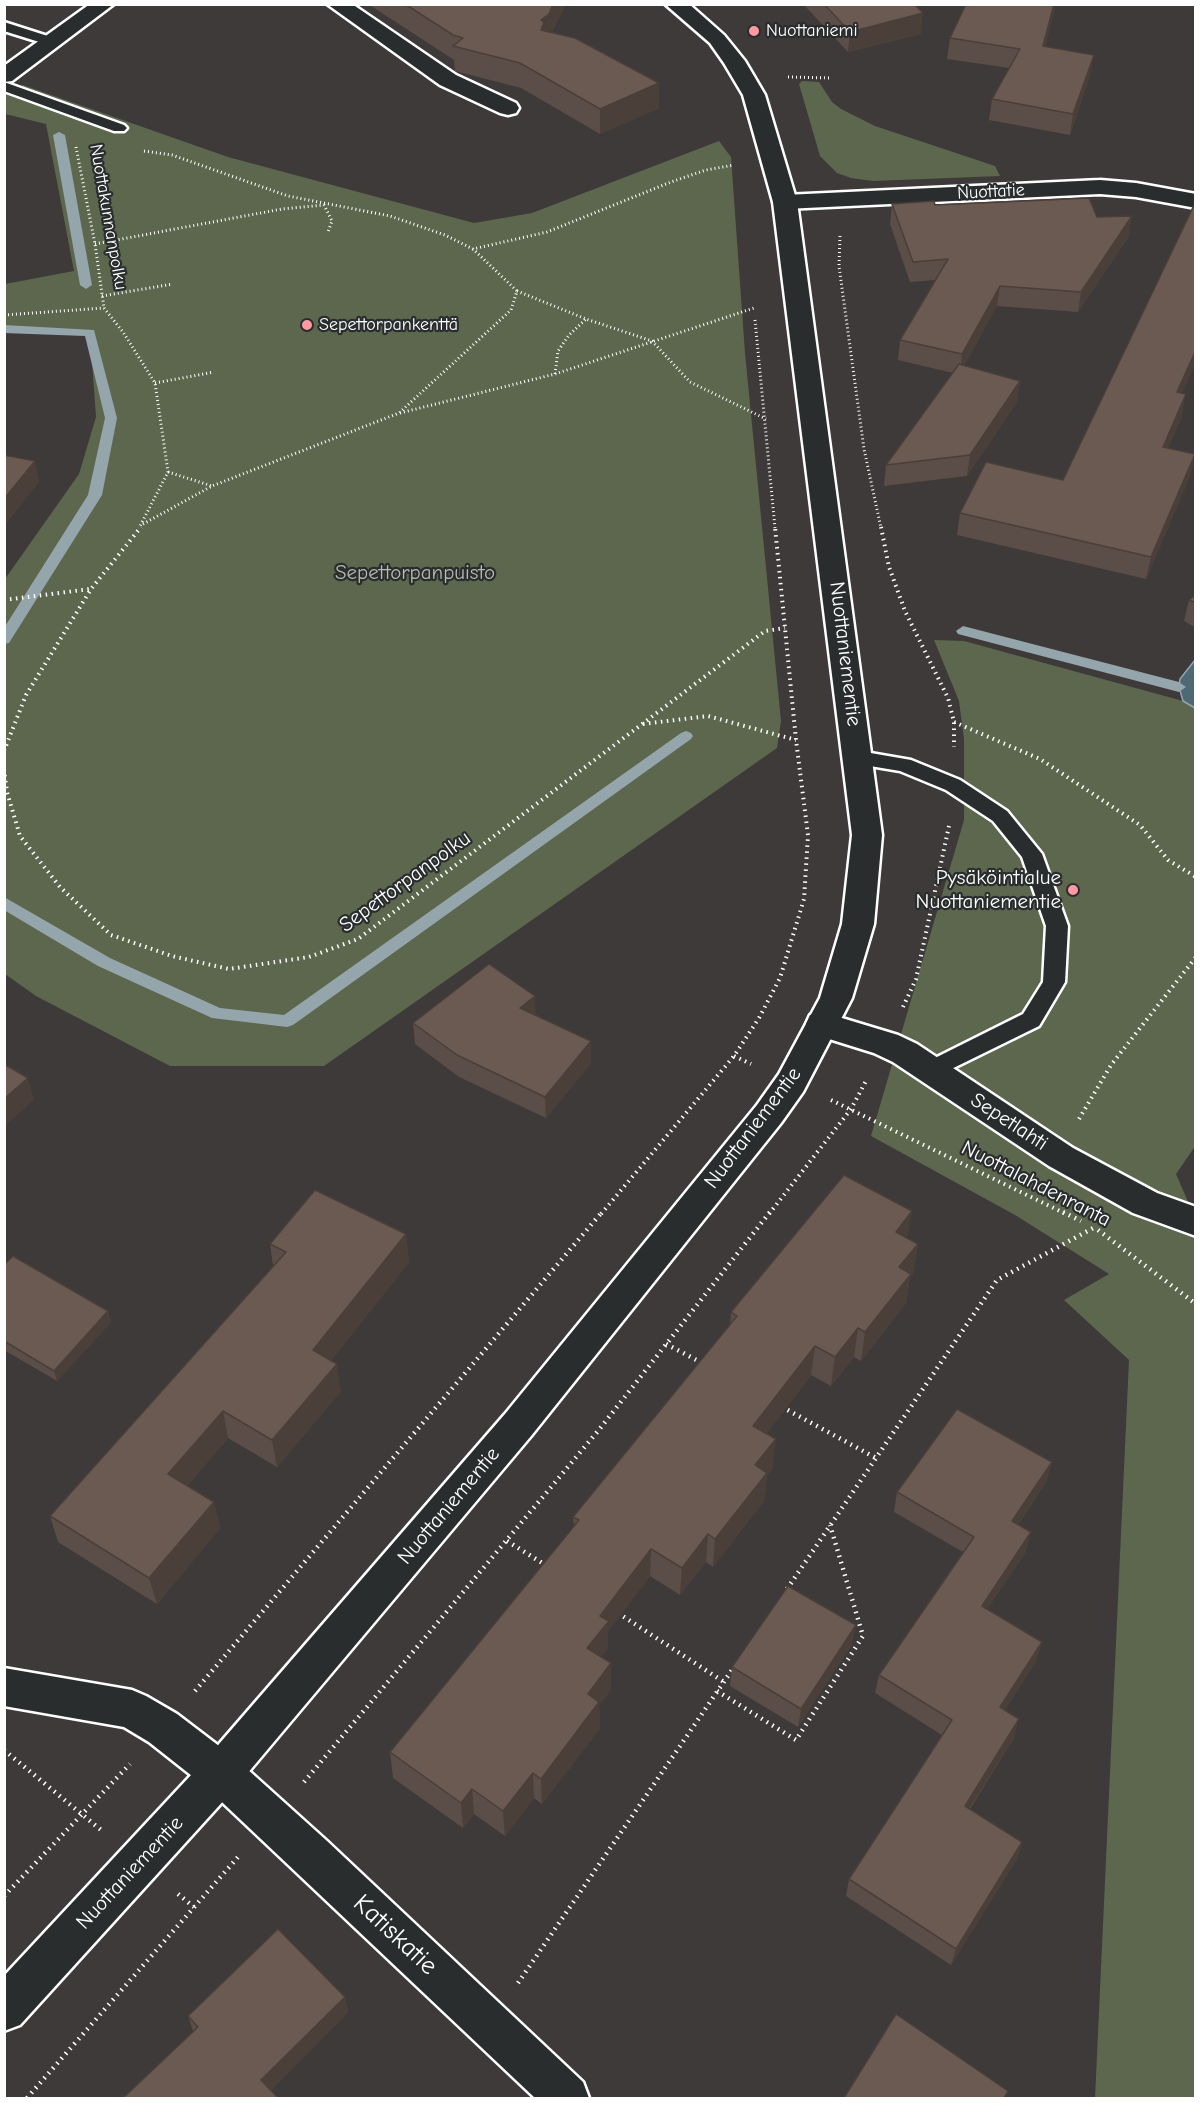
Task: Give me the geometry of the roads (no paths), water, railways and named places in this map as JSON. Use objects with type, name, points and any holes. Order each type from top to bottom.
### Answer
[{"type":"main road","points":[[4,76],[104,4]]},
{"type":"main road","points":[[337,4],[448,81],[508,108]]},
{"type":"main road","name":"Nuottaniementie","points":[[4,2009],[221,1773],[518,1425],[769,1114],[791,1083],[836,998],[858,924],[867,835],[859,758],[785,202],[754,95],[734,61],[717,39],[675,4]]},
{"type":"main road","name":"Nuottatie","points":[[785,202],[1100,188],[1136,190],[1196,201]]},
{"type":"main road","name":"Sepetlahti","points":[[822,1024],[886,1044],[905,1053],[1062,1157],[1144,1203],[1196,1222]]},
{"type":"main road","name":"Katiskatie","points":[[4,1687],[132,1709],[163,1728],[221,1773],[567,2098]]},
{"type":"lane","points":[[4,26],[52,42]]},
{"type":"lane","name":"Nuottakunnanpolku","points":[[4,86],[119,128]]},
{"type":"lane","points":[[859,758],[904,765],[953,784],[1000,816],[1032,854],[1057,926],[1054,982],[1031,1020],[931,1070]]},
{"type":"water","points":[[1195,660],[1195,708],[1183,701],[1179,687],[1180,679]]},
{"type":"waterway","points":[[59,135],[86,285]]},
{"type":"waterway","points":[[4,329],[90,333],[111,418],[95,495],[4,640]]},
{"type":"waterway","points":[[963,631],[1179,687]]},
{"type":"waterway","points":[[4,902],[104,962],[218,1014],[287,1021],[686,736]]},
{"type":"place","name":"Nuottaniemi","points":[[754,31]]},
{"type":"place","name":"Sepettorpankenttä","points":[[307,325]]},
{"type":"place","name":"Pysäköintialue Nuottaniementie","points":[[1073,890]]},
{"type":"park label","name":"Sepettorpanpuisto","points":[[415,573]]}]
